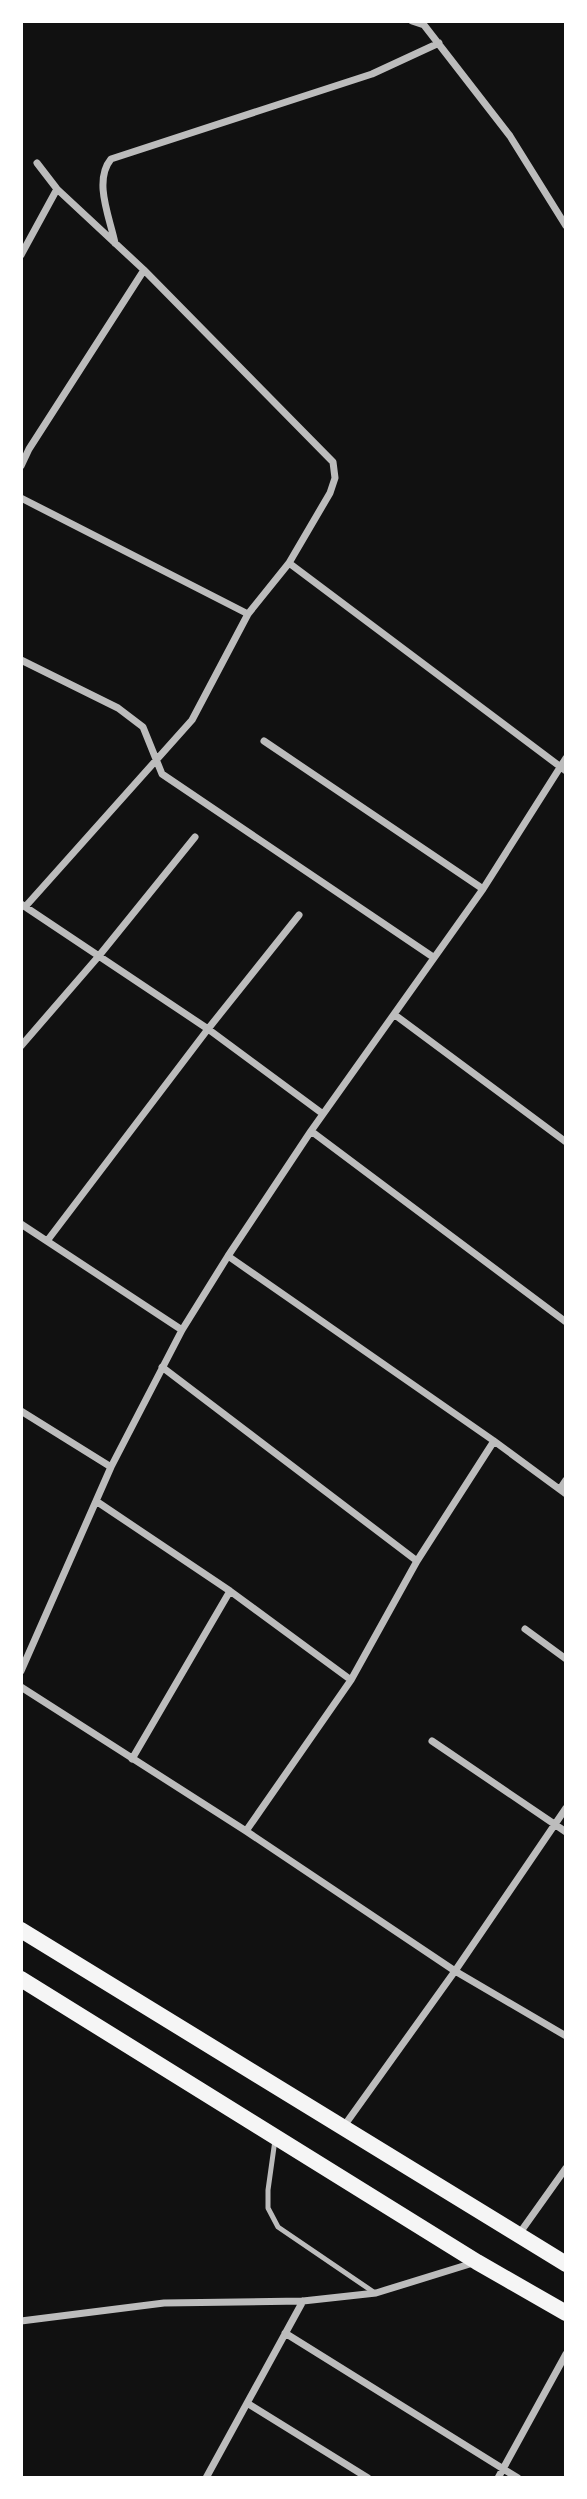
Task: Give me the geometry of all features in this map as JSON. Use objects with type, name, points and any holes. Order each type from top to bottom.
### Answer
[{"type":"main road","points":[[21,1930],[566,2264]]},
{"type":"main road","points":[[21,1979],[477,2262],[566,2313]]},
{"type":"street","points":[[412,21],[424,23],[510,136],[566,226]]},
{"type":"street","points":[[116,243],[102,184],[104,168],[111,159],[372,75],[439,43]]},
{"type":"street","points":[[37,163],[57,189],[144,270],[333,462],[335,478],[330,493],[289,563],[248,614],[192,720],[23,906],[208,1029],[323,1114]]},
{"type":"street","points":[[21,256],[57,189]]},
{"type":"street","points":[[21,466],[25,447],[144,270]]},
{"type":"street","points":[[21,498],[248,614]]},
{"type":"street","points":[[289,563],[563,769]]},
{"type":"street","points":[[21,660],[118,708],[143,727],[163,774],[433,957]]},
{"type":"street","points":[[264,741],[483,890]]},
{"type":"street","points":[[21,1671],[111,1467],[182,1331],[311,1131],[483,890],[563,769],[566,758]]},
{"type":"street","points":[[21,1046],[98,957],[195,837]]},
{"type":"street","points":[[47,1241],[208,1029],[299,915]]},
{"type":"street","points":[[395,1015],[566,1142]]},
{"type":"street","points":[[311,1131],[566,1322]]},
{"type":"street","points":[[21,1224],[182,1331]]},
{"type":"street","points":[[228,1256],[563,1491],[566,1480]]},
{"type":"street","points":[[162,1367],[417,1560]]},
{"type":"street","points":[[21,1411],[111,1467]]},
{"type":"street","points":[[246,1831],[351,1680],[417,1560],[494,1441]]},
{"type":"street","points":[[96,1501],[230,1591],[351,1680]]},
{"type":"street","points":[[132,1759],[230,1591]]},
{"type":"street","points":[[525,1629],[566,1659]]},
{"type":"street","points":[[21,1687],[246,1831],[455,1971],[566,2036]]},
{"type":"street","points":[[432,1741],[566,1832]]},
{"type":"street","points":[[344,2126],[455,1971],[566,1808]]},
{"type":"street","points":[[519,2234],[566,2168]]},
{"type":"street","points":[[21,2321],[164,2303],[303,2301],[376,2293],[477,2262]]},
{"type":"street","points":[[206,2478],[303,2301]]},
{"type":"street","points":[[285,2333],[518,2478]]},
{"type":"street","points":[[498,2478],[566,2354]]},
{"type":"street","points":[[247,2403],[368,2478]]},
{"type":"lane","points":[[275,2137],[268,2208],[278,2227],[376,2293]]}]
